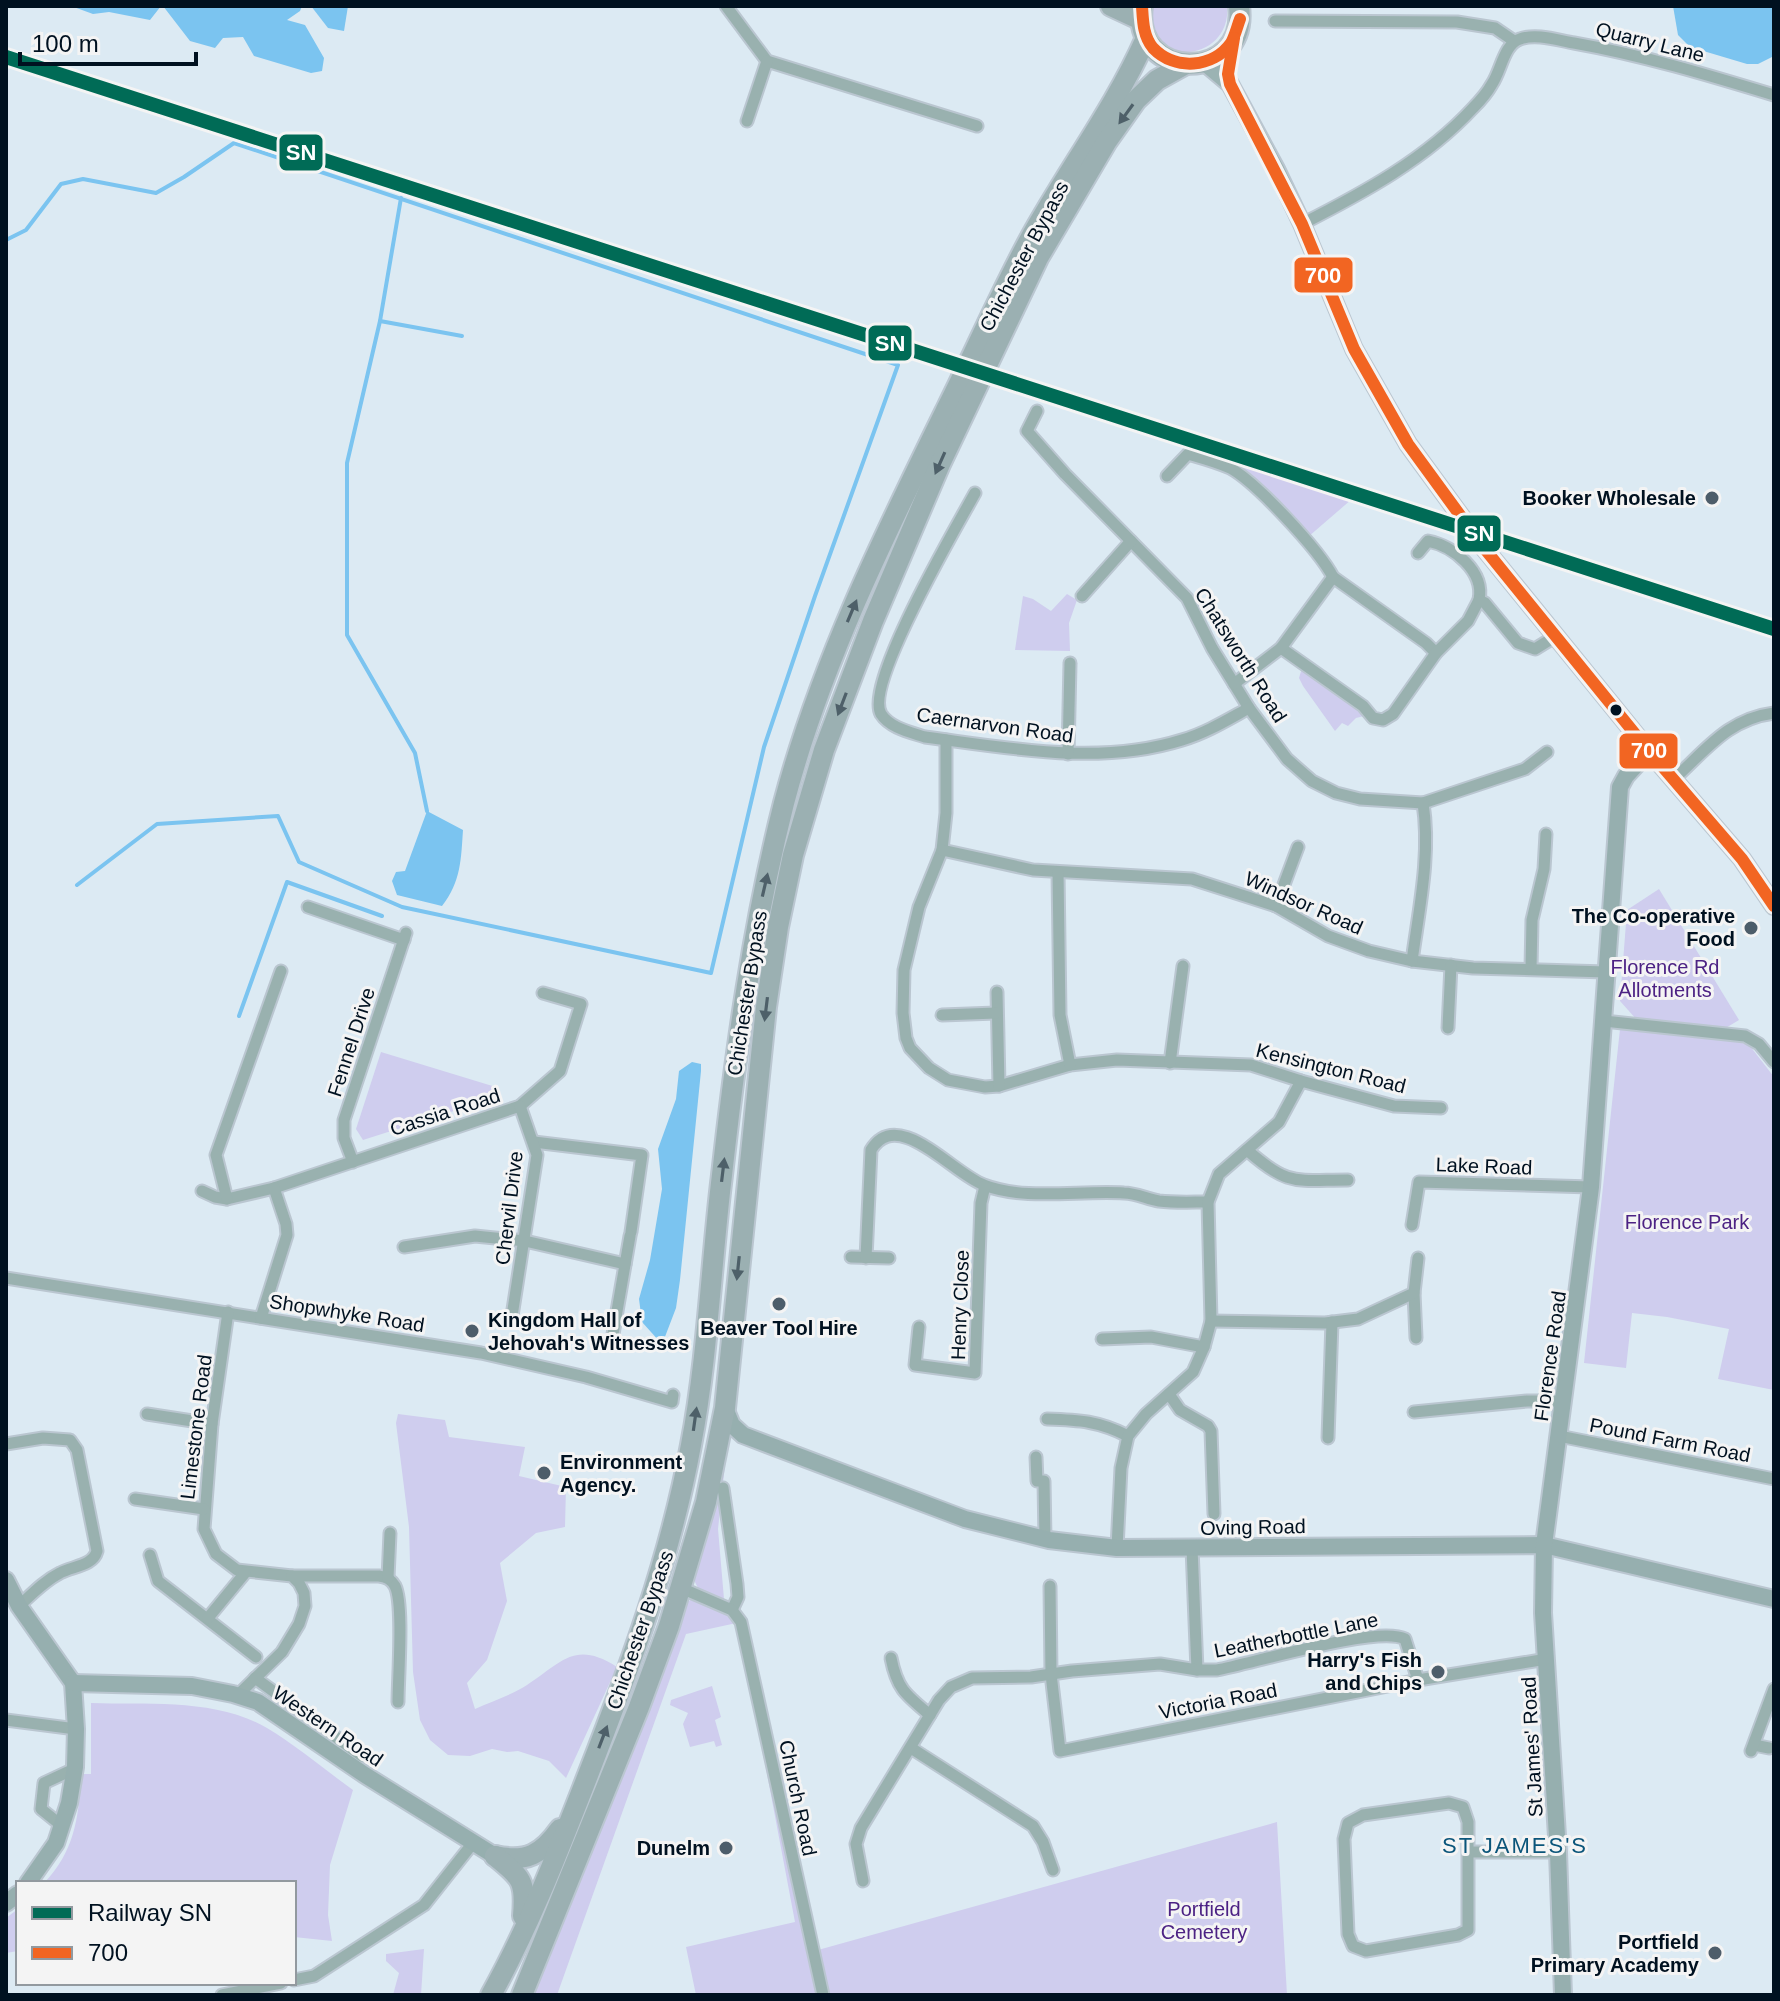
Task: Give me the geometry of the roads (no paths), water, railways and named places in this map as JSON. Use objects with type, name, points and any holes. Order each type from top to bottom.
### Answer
[{"type":"highway","points":[[1111,6],[1143,21],[1162,56],[1184,65],[1205,63],[1217,57],[1234,38],[1240,18],[1239,6]]},
{"type":"highway","name":"Chichester Bypass","points":[[491,1995],[522,1932],[574,1809],[619,1696],[665,1561],[690,1451],[744,1003],[758,919],[785,798],[804,737],[851,611],[966,389],[1035,229],[1126,83],[1143,21]]},
{"type":"highway","name":"Chichester Bypass","points":[[991,337],[1107,141],[1143,92],[1184,65]]},
{"type":"highway","name":"Chichester Bypass","points":[[522,1995],[639,1707],[696,1540],[725,1408],[766,1007],[793,855],[824,750],[873,621],[940,464],[966,389]]},
{"type":"highway","points":[[495,1856],[520,1858],[547,1847],[574,1809]]},
{"type":"highway","points":[[495,1856],[516,1874],[525,1890],[522,1932]]},
{"type":"main road","points":[[1234,38],[1228,74],[1230,84],[1302,224],[1367,376],[1408,444],[1484,548],[1649,751],[1742,859],[1774,906]]},
{"type":"main road","points":[[1205,63],[1230,84]]},
{"type":"main road","name":"Florence Road","points":[[1544,1545],[1591,1187],[1620,787],[1649,751]]},
{"type":"main road","points":[[725,1408],[735,1430],[746,1436]]},
{"type":"main road","points":[[716,1457],[733,1439],[746,1436]]},
{"type":"main road","name":"Oving Road","points":[[746,1436],[932,1509],[1045,1539],[1117,1548],[1544,1545],[1774,1599]]},
{"type":"main road","name":"St James' Road","points":[[1544,1545],[1543,1613],[1558,1852],[1563,1995]]},
{"type":"main road","points":[[6,1580],[19,1606],[73,1683],[76,1729],[74,1769],[62,1826],[56,1843],[29,1881]]},
{"type":"main road","name":"Western Road","points":[[73,1683],[192,1686],[258,1702],[365,1775],[495,1856]]},
{"type":"street","points":[[726,6],[767,61],[977,126]]},
{"type":"street","points":[[1275,21],[1457,22],[1495,28],[1514,41],[1491,86],[1458,123],[1396,172],[1302,224]]},
{"type":"street","name":"Quarry Lane","points":[[1514,41],[1523,37],[1543,37],[1615,50],[1774,95]]},
{"type":"street","points":[[747,121],[767,61]]},
{"type":"street","name":"Chatsworth Road","points":[[1037,411],[1027,431],[1187,598],[1212,648],[1249,708],[1287,759],[1312,781],[1336,793],[1360,799],[1423,803],[1525,769],[1547,752]]},
{"type":"street","points":[[1167,476],[1188,454],[1228,467],[1247,480],[1286,520],[1325,562],[1333,577],[1436,653]]},
{"type":"street","name":"Caernarvon Road","points":[[975,493],[902,631],[880,691],[879,706],[890,722],[925,737],[1068,754],[1108,754],[1182,740],[1214,728],[1249,708]]},
{"type":"street","points":[[1082,596],[1131,541]]},
{"type":"street","points":[[1281,648],[1363,706],[1373,718],[1383,720],[1393,714],[1436,653],[1468,621],[1481,589],[1477,579],[1452,551],[1428,541],[1418,553]]},
{"type":"street","points":[[1234,684],[1281,648],[1333,577]]},
{"type":"street","points":[[1479,600],[1523,646],[1535,649],[1556,636]]},
{"type":"street","points":[[1068,754],[1070,663]]},
{"type":"street","points":[[1674,779],[1731,726],[1751,716],[1774,713]]},
{"type":"street","points":[[946,740],[946,813],[942,850],[919,907],[904,970],[903,1013],[910,1048],[929,1068],[948,1080],[973,1086],[999,1086],[997,992]]},
{"type":"street","points":[[1412,961],[1425,858],[1423,803]]},
{"type":"street","points":[[1531,968],[1532,920],[1544,869],[1546,834]]},
{"type":"street","points":[[1276,906],[1298,847]]},
{"type":"street","name":"Windsor Road","points":[[942,850],[1004,865],[1058,872],[1192,879],[1276,906],[1328,936],[1369,951],[1412,961],[1606,972]]},
{"type":"street","points":[[1058,872],[1060,1015],[1070,1065]]},
{"type":"street","name":"Fennel Drive","points":[[308,907],[405,937],[344,1120],[344,1138],[353,1162]]},
{"type":"street","points":[[1448,1028],[1451,965]]},
{"type":"street","points":[[1170,1063],[1183,966]]},
{"type":"street","points":[[202,1191],[227,1199],[216,1155],[281,971]]},
{"type":"street","name":"Cassia Road","points":[[227,1199],[274,1188],[520,1106],[560,1071],[581,1004],[543,993]]},
{"type":"street","points":[[942,1015],[996,1013]]},
{"type":"street","points":[[1604,1021],[1745,1036],[1759,1044],[1774,1062]]},
{"type":"street","name":"Kensington Road","points":[[999,1086],[1070,1065],[1117,1060],[1251,1065],[1394,1106],[1441,1108]]},
{"type":"street","points":[[1117,1548],[1121,1468],[1128,1436],[1146,1414],[1193,1372],[1204,1347],[1211,1321],[1208,1202],[1219,1174],[1279,1122],[1301,1081]]},
{"type":"street","name":"Chervil Drive","points":[[512,1316],[537,1155],[520,1106]]},
{"type":"street","points":[[866,1258],[871,1150],[887,1135],[910,1138],[963,1175],[985,1186],[1007,1191],[1120,1192],[1162,1201],[1208,1202]]},
{"type":"street","points":[[534,1142],[642,1155],[612,1340]]},
{"type":"street","points":[[1247,1150],[1272,1172],[1288,1180],[1348,1180]]},
{"type":"street","name":"Lake Road","points":[[1412,1225],[1419,1182],[1591,1187]]},
{"type":"street","name":"Henry Close","points":[[919,1327],[915,1365],[975,1373],[981,1203],[985,1186]]},
{"type":"street","points":[[261,1318],[287,1235],[274,1188]]},
{"type":"street","points":[[404,1247],[475,1236],[525,1241],[625,1264]]},
{"type":"street","points":[[851,1257],[889,1258]]},
{"type":"street","points":[[1416,1338],[1414,1293],[1418,1258]]},
{"type":"street","name":"Shopwhyke Road","points":[[6,1278],[529,1363],[672,1402],[673,1395]]},
{"type":"street","points":[[1211,1321],[1329,1323],[1358,1319],[1414,1293]]},
{"type":"street","name":"Limestone Road","points":[[228,1312],[212,1424],[204,1529],[216,1554],[225,1564],[245,1573]]},
{"type":"street","points":[[1328,1438],[1329,1323]]},
{"type":"street","points":[[1102,1339],[1151,1337],[1204,1347]]},
{"type":"street","points":[[1169,1394],[1180,1410],[1208,1426],[1211,1431],[1214,1514]]},
{"type":"street","points":[[1414,1412],[1527,1401],[1563,1401]]},
{"type":"street","points":[[147,1414],[212,1424]]},
{"type":"street","points":[[1047,1419],[1097,1423],[1128,1436]]},
{"type":"street","name":"Pound Farm Road","points":[[1559,1436],[1774,1479]]},
{"type":"street","points":[[6,1444],[43,1438],[70,1440],[77,1450],[97,1551],[96,1557],[55,1576],[19,1606]]},
{"type":"street","points":[[1036,1457],[1037,1481],[1044,1481],[1045,1539]]},
{"type":"street","name":"Church Road","points":[[723,1488],[738,1597],[732,1610],[741,1622],[823,1995]]},
{"type":"street","points":[[135,1499],[204,1509]]},
{"type":"street","points":[[388,1578],[390,1533]]},
{"type":"street","name":"Leatherbottle Lane","points":[[1192,1548],[1197,1670]]},
{"type":"street","points":[[150,1555],[158,1581],[256,1657]]},
{"type":"street","points":[[208,1618],[245,1573],[388,1578],[398,1595],[398,1702]]},
{"type":"street","points":[[238,1695],[282,1652],[299,1624],[305,1606],[304,1593],[292,1576]]},
{"type":"street","name":"Victoria Road","points":[[1050,1586],[1051,1674],[1060,1751],[1418,1680],[1547,1659]]},
{"type":"street","points":[[681,1588],[732,1610]]},
{"type":"street","name":"Leatherbottle Lane","points":[[863,1881],[856,1844],[861,1828],[930,1715],[951,1687],[972,1678],[1031,1677],[1160,1664],[1197,1670],[1231,1667],[1355,1639],[1396,1634],[1405,1639],[1418,1680]]},
{"type":"street","points":[[891,1658],[895,1681],[930,1715]]},
{"type":"street","points":[[255,1678],[362,1756]]},
{"type":"street","points":[[1769,1748],[1752,1748],[1774,1689]]},
{"type":"street","points":[[6,1720],[76,1729]]},
{"type":"street","points":[[911,1748],[1033,1826],[1043,1842],[1053,1870]]},
{"type":"street","points":[[62,1826],[41,1809],[44,1783],[74,1769]]},
{"type":"street","points":[[1456,1804],[1466,1812],[1469,1852],[1470,1926],[1464,1933],[1366,1951],[1353,1946],[1348,1934],[1344,1839],[1348,1823],[1363,1815],[1456,1804]]},
{"type":"street","points":[[296,1980],[314,1976],[424,1905],[473,1843]]},
{"type":"street","points":[[1469,1852],[1558,1852]]},
{"type":"street","points":[[222,1995],[271,1985]]},
{"type":"water","points":[[71,6],[161,6],[150,20],[109,12],[93,14]]},
{"type":"water","points":[[163,6],[302,6],[287,20],[305,25],[324,58],[322,71],[311,73],[254,56],[243,37],[223,38],[215,48],[190,41]]},
{"type":"water","points":[[311,6],[348,6],[344,31],[328,28]]},
{"type":"water","points":[[1673,6],[1774,6],[1774,56],[1758,64],[1747,64],[1690,47],[1678,35]]},
{"type":"water","points":[[427,811],[463,830],[456,879],[442,906],[397,895],[392,881],[396,872],[405,871]]},
{"type":"water","points":[[692,1062],[701,1064],[701,1071],[680,1280],[676,1308],[663,1342],[660,1342],[642,1322],[639,1299],[650,1260],[662,1189],[658,1149],[676,1099],[679,1071]]},
{"type":"waterway","points":[[6,240],[26,230],[61,184],[83,179],[156,193],[234,143],[898,365],[764,747],[711,973],[402,907],[299,862],[278,816],[157,824],[77,885]]},
{"type":"waterway","points":[[401,198],[380,321],[347,463],[347,635],[415,753],[427,811]]},
{"type":"waterway","points":[[380,321],[462,336]]},
{"type":"waterway","points":[[239,1016],[287,882],[382,916]]},
{"type":"rail line","name":"SN","points":[[6,57],[1774,629]]},
{"type":"place","name":"Booker Wholesale","points":[[1712,498]]},
{"type":"place","name":"The Co-operative Food","points":[[1751,928]]},
{"type":"place","name":"Beaver Tool Hire","points":[[779,1304]]},
{"type":"place","name":"Kingdom Hall of Jehovah's Witnesses","points":[[472,1331]]},
{"type":"place","name":"Environment Agency.","points":[[544,1473]]},
{"type":"place","name":"Harry's Fish and Chips","points":[[1438,1672]]},
{"type":"place","name":"Dunelm","points":[[726,1848]]},
{"type":"place","name":"Portfield Primary Academy","points":[[1715,1953]]},
{"type":"district","name":"ST JAMES'S","points":[[1515,1845]]},
{"type":"park label","name":"Florence Rd Allotments","points":[[1665,978]]},
{"type":"park label","name":"Florence Park","points":[[1687,1222]]},
{"type":"park label","name":"Portfield Cemetery","points":[[1204,1920]]}]
